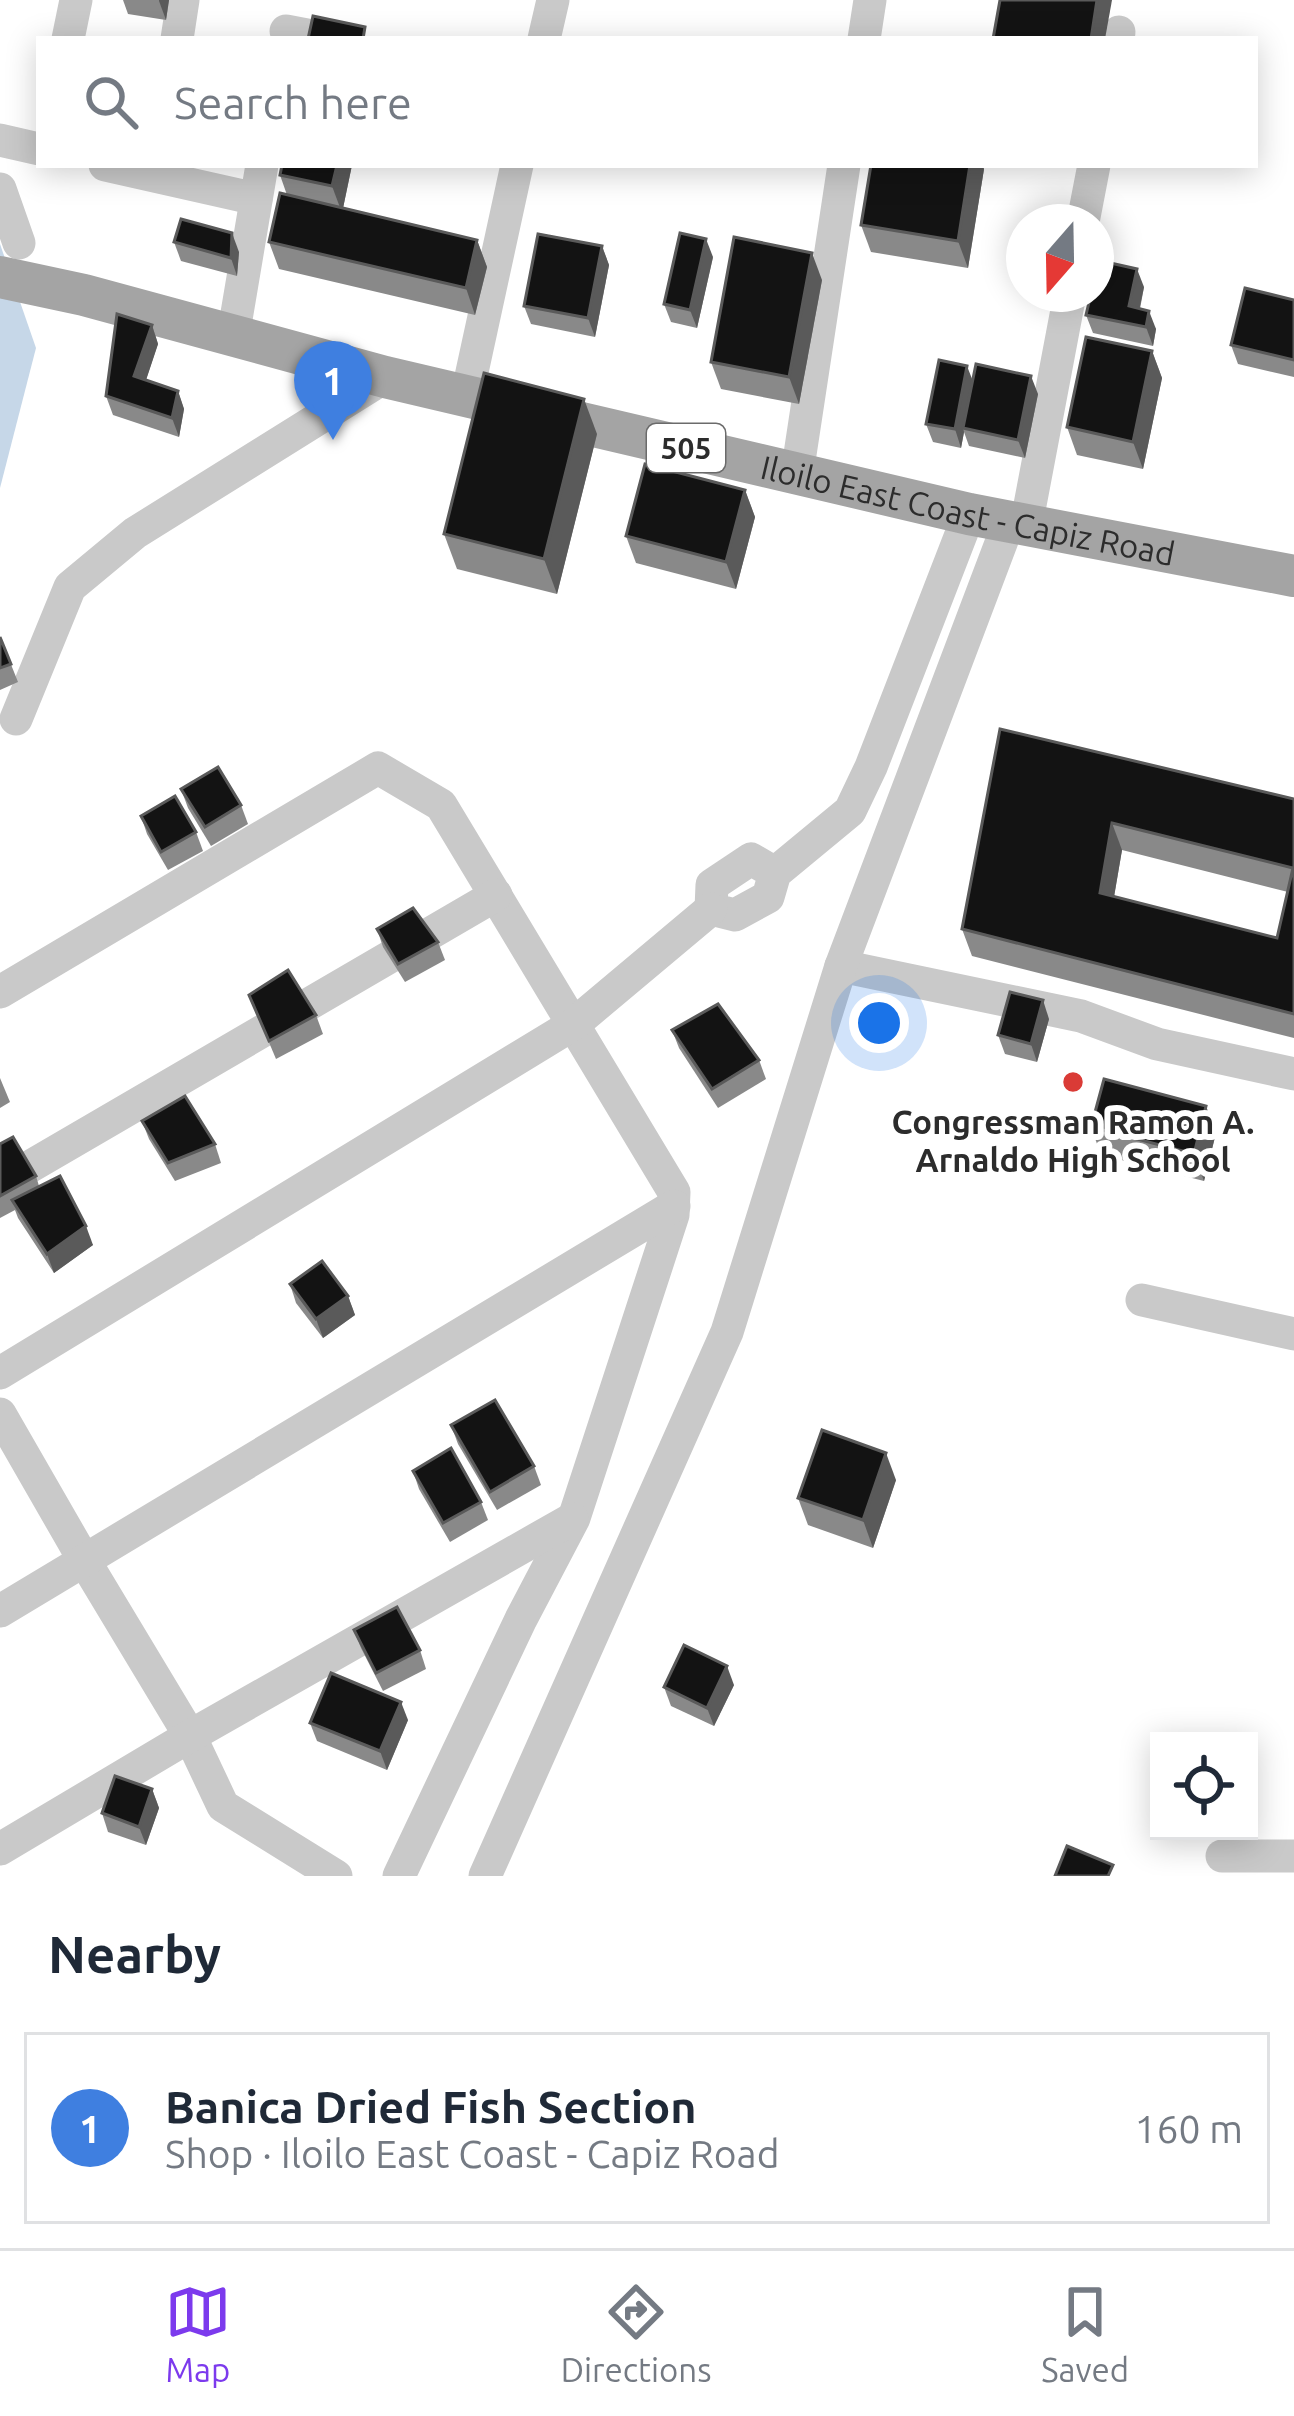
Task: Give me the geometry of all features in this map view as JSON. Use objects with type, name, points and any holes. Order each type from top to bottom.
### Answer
[{"type":"main road","name":"Iloilo East Coast - Capiz Road","points":[[10,260],[84,295],[385,377],[1001,521],[1293,572]]},
{"type":"street","points":[[69,36],[76,0]]},
{"type":"street","points":[[177,36],[183,0]]},
{"type":"street","points":[[545,36],[553,0]]},
{"type":"street","points":[[864,36],[870,0]]},
{"type":"street","points":[[287,23],[320,36]]},
{"type":"street","points":[[0,140],[36,148]]},
{"type":"street","points":[[232,337],[261,168]]},
{"type":"street","points":[[467,395],[516,168]]},
{"type":"street","points":[[796,474],[844,168]]},
{"type":"street","points":[[1086,204],[1093,168]]},
{"type":"street","points":[[155,171],[256,200]]},
{"type":"street","points":[[0,189],[10,260]]},
{"type":"street","points":[[485,1876],[727,1332],[841,966],[1001,521],[1065,312]]},
{"type":"street","points":[[16,719],[70,587],[135,532],[385,377]]},
{"type":"street","points":[[0,1373],[574,1024],[711,909],[712,884],[752,859],[775,872],[850,811],[1001,521]]},
{"type":"street","points":[[0,992],[378,768],[440,805],[674,1192],[674,1215],[574,1518],[520,1619],[399,1876]]},
{"type":"street","points":[[0,1184],[496,895]]},
{"type":"street","points":[[841,966],[1081,1016],[1157,1044],[1294,1075]]},
{"type":"street","points":[[0,1611],[674,1207]]},
{"type":"street","points":[[1142,1300],[1294,1334]]},
{"type":"street","points":[[0,1414],[190,1736],[224,1806],[335,1876]]},
{"type":"street","points":[[0,1849],[574,1518]]},
{"type":"street","points":[[1222,1856],[1294,1856]]},
{"type":"water","points":[[0,244],[36,348],[0,488]]},
{"type":"building","points":[[1000,0],[1097,0],[1091,36],[994,36]]},
{"type":"building","points":[[313,16],[365,27],[364,36],[309,36]]},
{"type":"building","points":[[281,168],[336,168],[332,186],[280,175]]},
{"type":"building","points":[[870,168],[970,168],[958,241],[861,225]]},
{"type":"building","points":[[280,193],[477,240],[466,288],[269,242]]},
{"type":"building","points":[[181,219],[232,233],[231,258],[174,242]]},
{"type":"building","points":[[680,233],[706,239],[690,310],[664,304]]},
{"type":"building","points":[[538,234],[602,246],[588,318],[524,306]]},
{"type":"building","points":[[734,237],[812,253],[789,377],[711,362]]},
{"type":"building","points":[[1114,264],[1137,269],[1129,306],[1149,311],[1146,327],[1086,315],[1114,312]]},
{"type":"building","points":[[1245,288],[1294,300],[1294,360],[1231,345]]},
{"type":"building","points":[[117,314],[152,325],[134,376],[178,391],[172,418],[106,396]]},
{"type":"building","points":[[1086,337],[1152,351],[1133,442],[1067,427]]},
{"type":"building","points":[[939,360],[967,366],[955,429],[926,424]]},
{"type":"building","points":[[976,364],[1031,376],[1018,440],[963,428]]},
{"type":"building","points":[[484,373],[584,399],[544,559],[444,534]]},
{"type":"building","points":[[645,464],[745,490],[726,562],[626,536]]},
{"type":"building","points":[[0,637],[11,664],[0,668]]},
{"type":"building","points":[[1000,729],[1294,799],[1294,1014],[962,929]],"holes":[[[1112,823],[1293,868],[1277,938],[1100,893]]]},
{"type":"building","points":[[218,767],[241,805],[205,827],[181,789]]},
{"type":"building","points":[[175,796],[196,832],[161,852],[141,816]]},
{"type":"building","points":[[413,908],[438,942],[398,964],[377,929]]},
{"type":"building","points":[[288,970],[316,1015],[269,1041],[249,995]]},
{"type":"building","points":[[1010,992],[1043,1000],[1031,1044],[998,1035]]},
{"type":"building","points":[[718,1004],[759,1060],[712,1089],[672,1030]]},
{"type":"building","points":[[1104,1079],[1206,1106],[1194,1154],[1091,1127]]},
{"type":"building","points":[[185,1096],[215,1144],[168,1163],[142,1121]]},
{"type":"building","points":[[13,1137],[36,1176],[0,1196],[0,1144]]},
{"type":"building","points":[[60,1176],[86,1226],[47,1254],[12,1200]]},
{"type":"building","points":[[322,1261],[348,1296],[316,1319],[290,1284]]},
{"type":"building","points":[[495,1400],[534,1466],[490,1492],[451,1425]]},
{"type":"building","points":[[822,1430],[886,1453],[863,1520],[798,1498]]},
{"type":"building","points":[[451,1448],[481,1502],[443,1523],[413,1471]]},
{"type":"building","points":[[397,1607],[420,1650],[376,1673],[354,1630]]},
{"type":"building","points":[[684,1645],[727,1666],[707,1708],[664,1687]]},
{"type":"building","points":[[331,1673],[401,1702],[380,1751],[310,1723]]},
{"type":"building","points":[[115,1776],[152,1789],[139,1827],[102,1813]]},
{"type":"building","points":[[1067,1846],[1113,1865],[1108,1876],[1055,1876]]},
{"type":"place","name":"Banica Dried Fish Section","points":[[333,440]]},
{"type":"place","name":"Congressman Ramon A. Arnaldo High School","points":[[1073,1082]]}]
